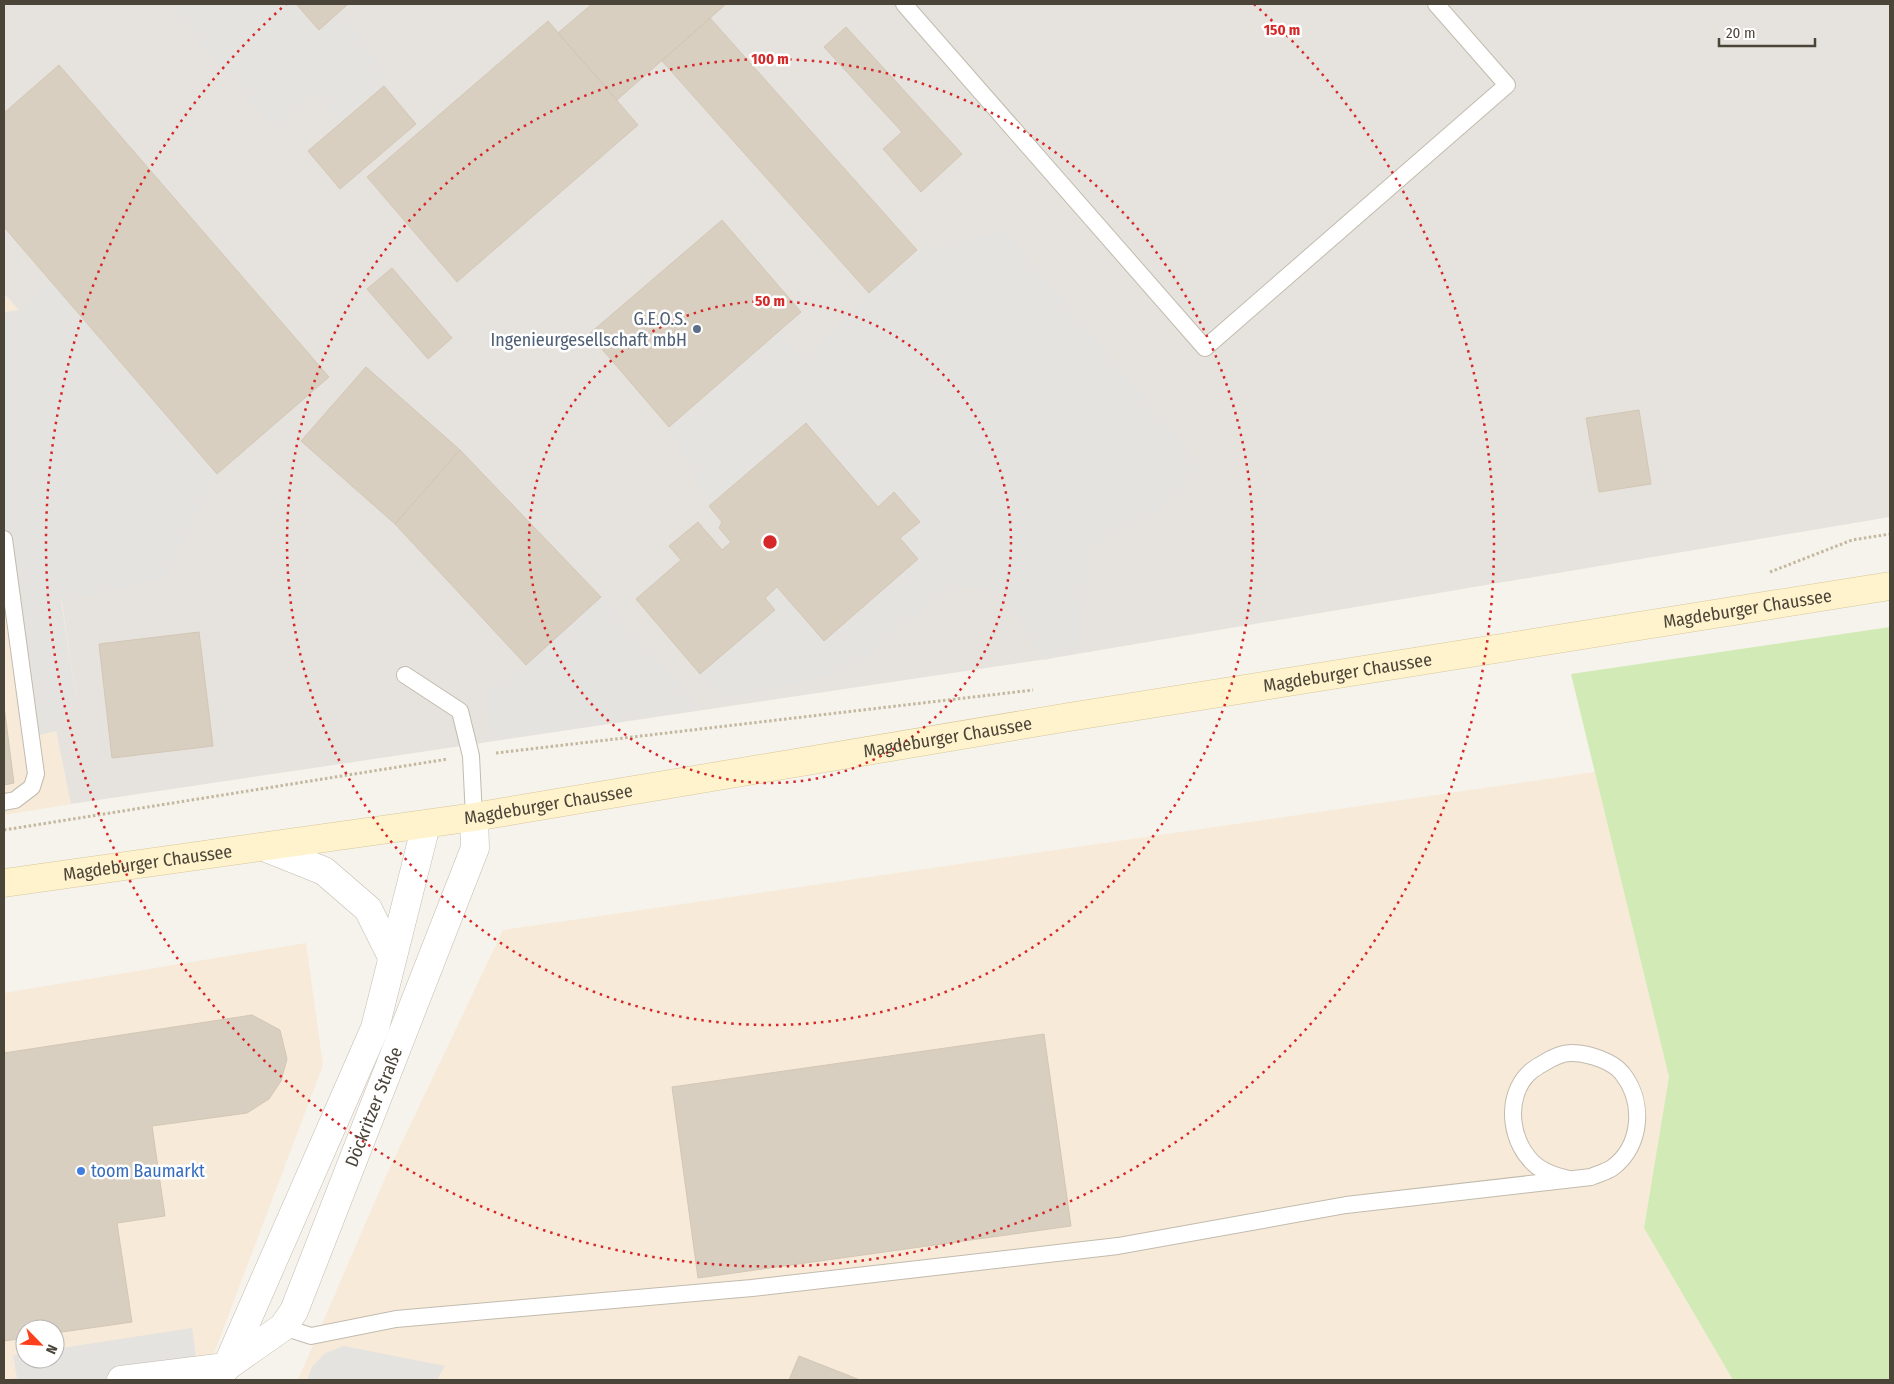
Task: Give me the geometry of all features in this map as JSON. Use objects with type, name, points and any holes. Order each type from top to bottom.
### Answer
[{"type":"main road","name":"Magdeburger Chaussee","points":[[4,883],[474,817],[1069,717],[1890,586]]},
{"type":"street","name":"Döckritzer Straße","points":[[121,1380],[223,1374],[283,1327],[294,1311],[475,848],[474,817]]},
{"type":"street","name":"Döckritzer Straße","points":[[223,1374],[375,1028],[426,824]]},
{"type":"street","points":[[264,847],[324,871],[368,909],[392,957]]},
{"type":"lane","points":[[904,4],[1205,348],[1506,85],[1436,4]]},
{"type":"lane","points":[[4,539],[36,774],[32,787],[15,800],[4,802]]},
{"type":"lane","points":[[405,675],[460,711],[471,756],[474,817]]},
{"type":"lane","points":[[283,1327],[311,1336],[396,1319],[752,1288],[1079,1251],[1118,1246],[1346,1205],[1591,1177],[1611,1168],[1625,1155],[1635,1135],[1638,1114],[1636,1100],[1622,1073],[1604,1060],[1573,1052],[1552,1057],[1529,1073],[1517,1092],[1513,1106],[1514,1128],[1522,1151],[1538,1167],[1557,1177],[1569,1179]]},
{"type":"path","points":[[4,830],[471,756],[1034,690]]},
{"type":"shaded area","points":[[167,4],[296,4],[319,29],[342,9],[388,81],[341,120],[317,94],[274,129]]},
{"type":"shaded area","points":[[1890,4],[1890,517],[1047,659],[71,804],[56,731],[76,698],[19,310],[4,294],[4,5]]},
{"type":"shaded area","points":[[1005,230],[1205,470],[1151,515],[1092,547],[1076,651],[1045,660],[1000,592],[954,585],[854,667],[728,703],[700,674],[775,610],[765,598],[777,587],[824,640],[918,559],[900,538],[920,521],[894,492],[878,507],[806,423],[709,506],[669,427],[778,332],[804,361],[869,293],[917,250]]},
{"type":"shaded area","points":[[50,281],[217,474],[165,578],[61,601],[76,698],[56,731],[31,737],[4,539],[4,312],[19,310]]},
{"type":"shaded area","points":[[4,295],[19,310],[76,698],[56,731],[71,804],[4,815]]},
{"type":"shaded area","points":[[601,597],[702,709],[491,740],[487,691],[526,665]]},
{"type":"shaded area","points":[[1595,772],[1669,1077],[1644,1228],[1733,1380],[298,1380],[385,1178],[503,930]]},
{"type":"shaded area","points":[[306,943],[323,1065],[204,1380],[4,1380],[4,993]]},
{"type":"shaded area","points":[[192,1328],[198,1370],[186,1380],[5,1380],[17,1378],[15,1369],[65,1369],[65,1347]]},
{"type":"shaded area","points":[[344,1346],[445,1366],[437,1380],[307,1380],[312,1367],[325,1353]]},
{"type":"green space","points":[[1890,627],[1890,1380],[1733,1380],[1644,1228],[1669,1077],[1571,674]]},
{"type":"building","points":[[296,4],[348,4],[319,30]]},
{"type":"building","points":[[592,4],[726,4],[617,100],[558,33]]},
{"type":"building","points":[[710,18],[917,250],[869,293],[662,61]]},
{"type":"building","points":[[548,21],[638,125],[457,282],[367,177]]},
{"type":"building","points":[[846,27],[962,154],[921,192],[883,149],[902,132],[824,47]]},
{"type":"building","points":[[59,65],[329,377],[217,474],[4,227],[4,113]]},
{"type":"building","points":[[384,86],[416,124],[340,189],[308,151]]},
{"type":"building","points":[[722,220],[801,312],[669,427],[589,334]]},
{"type":"building","points":[[392,268],[452,338],[428,359],[367,289]]},
{"type":"building","points":[[366,367],[460,450],[395,524],[301,441]]},
{"type":"building","points":[[1639,410],[1651,484],[1599,492],[1586,418]]},
{"type":"building","points":[[806,423],[878,507],[894,492],[920,522],[900,538],[918,559],[824,641],[777,587],[765,598],[775,610],[700,674],[636,599],[681,560],[669,546],[698,522],[722,550],[731,542],[719,528],[722,522],[709,506]]},
{"type":"building","points":[[460,450],[601,597],[526,665],[395,524]]},
{"type":"building","points":[[199,632],[213,746],[112,758],[99,644]]},
{"type":"building","points":[[4,706],[14,783],[4,785]]},
{"type":"building","name":"toom Baumarkt","points":[[252,1015],[280,1030],[287,1059],[281,1081],[269,1099],[247,1113],[152,1126],[165,1216],[117,1223],[132,1322],[65,1332],[65,1319],[15,1319],[15,1339],[4,1341],[4,1053]]},
{"type":"building","points":[[1044,1034],[1071,1226],[698,1278],[672,1087]]},
{"type":"building","points":[[799,1356],[860,1380],[789,1380]]},
{"type":"place","name":"G.E.O.S. Ingenieurgesellschaft mbH","points":[[697,329]]},
{"type":"place","name":"toom Baumarkt","points":[[81,1171]]}]
